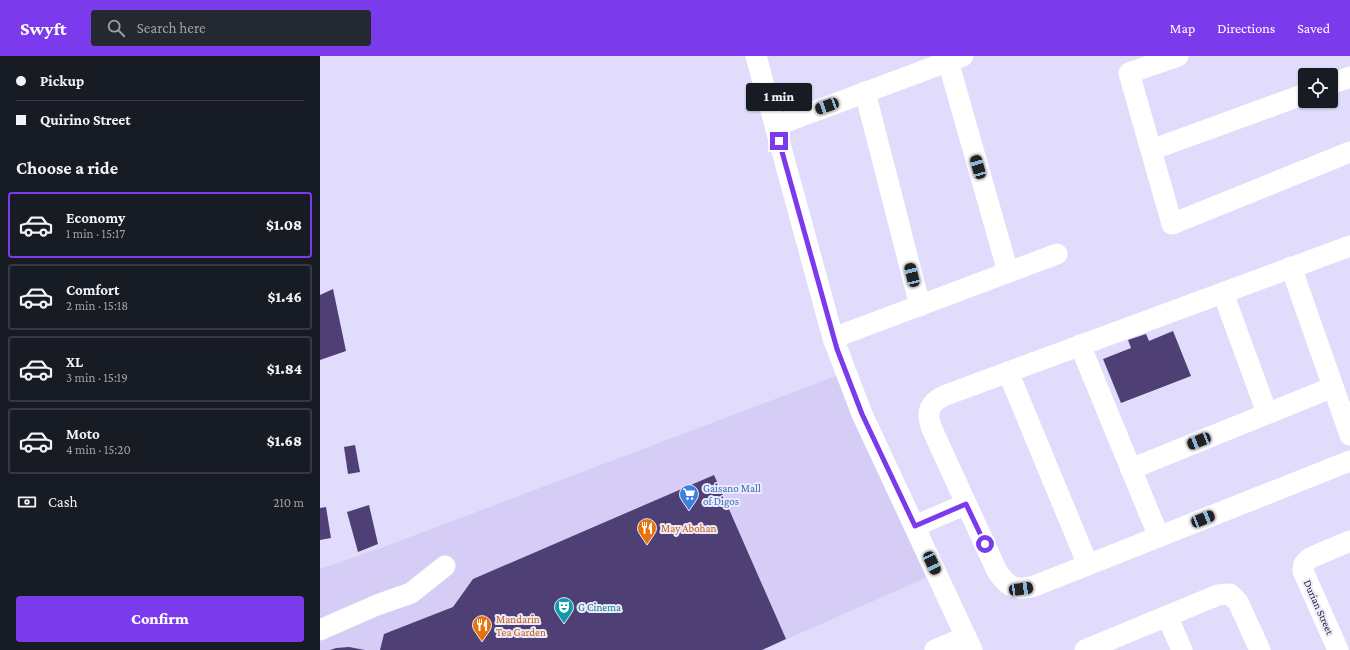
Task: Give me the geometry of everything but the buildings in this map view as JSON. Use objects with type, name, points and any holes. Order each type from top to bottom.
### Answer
[{"type":"street","points":[[756,56],[833,338],[862,414],[969,644],[935,650]]},
{"type":"street","points":[[1178,56],[1127,64],[1172,224],[1350,152]]},
{"type":"street","points":[[775,126],[955,59],[1008,272]]},
{"type":"street","points":[[1338,81],[1350,77]]},
{"type":"street","points":[[865,92],[920,306]]},
{"type":"street","points":[[1151,150],[1298,97]]},
{"type":"street","points":[[1350,246],[940,398],[933,403],[928,413],[932,429],[997,571],[1003,581],[1012,587],[1021,589],[1030,588],[1350,461]]},
{"type":"street","points":[[833,338],[1057,254]]},
{"type":"street","points":[[1291,267],[1350,436]]},
{"type":"street","points":[[1223,293],[1267,413]]},
{"type":"street","points":[[1080,345],[1159,537]]},
{"type":"street","points":[[1008,372],[1088,565]]},
{"type":"street","points":[[1131,469],[1333,387]]},
{"type":"street","points":[[915,526],[966,504]]},
{"type":"street","name":"Durian Street","points":[[1338,650],[1303,571],[1304,564],[1315,555],[1350,541]]},
{"type":"street","points":[[320,630],[377,605],[411,593],[445,566]]},
{"type":"street","points":[[1085,650],[1113,645],[1167,616],[1218,595],[1230,594],[1238,602],[1260,650]]},
{"type":"street","points":[[1167,616],[1182,650]]},
{"type":"shaded area","name":"Gaisano Mall of Digos","points":[[836,376],[880,476],[930,576],[762,650],[320,650],[320,569],[389,545]]},
{"type":"place","name":"Gaisano Mall of Digos","points":[[689,511]]},
{"type":"place","name":"May Abohan","points":[[647,545]]},
{"type":"place","name":"G Cinema","points":[[564,624]]},
{"type":"place","name":"Mandarin Tea Garden","points":[[482,642]]},
{"type":"route","points":[[779,141],[833,338],[844,370],[862,414],[915,526],[966,504],[985,544]]}]
